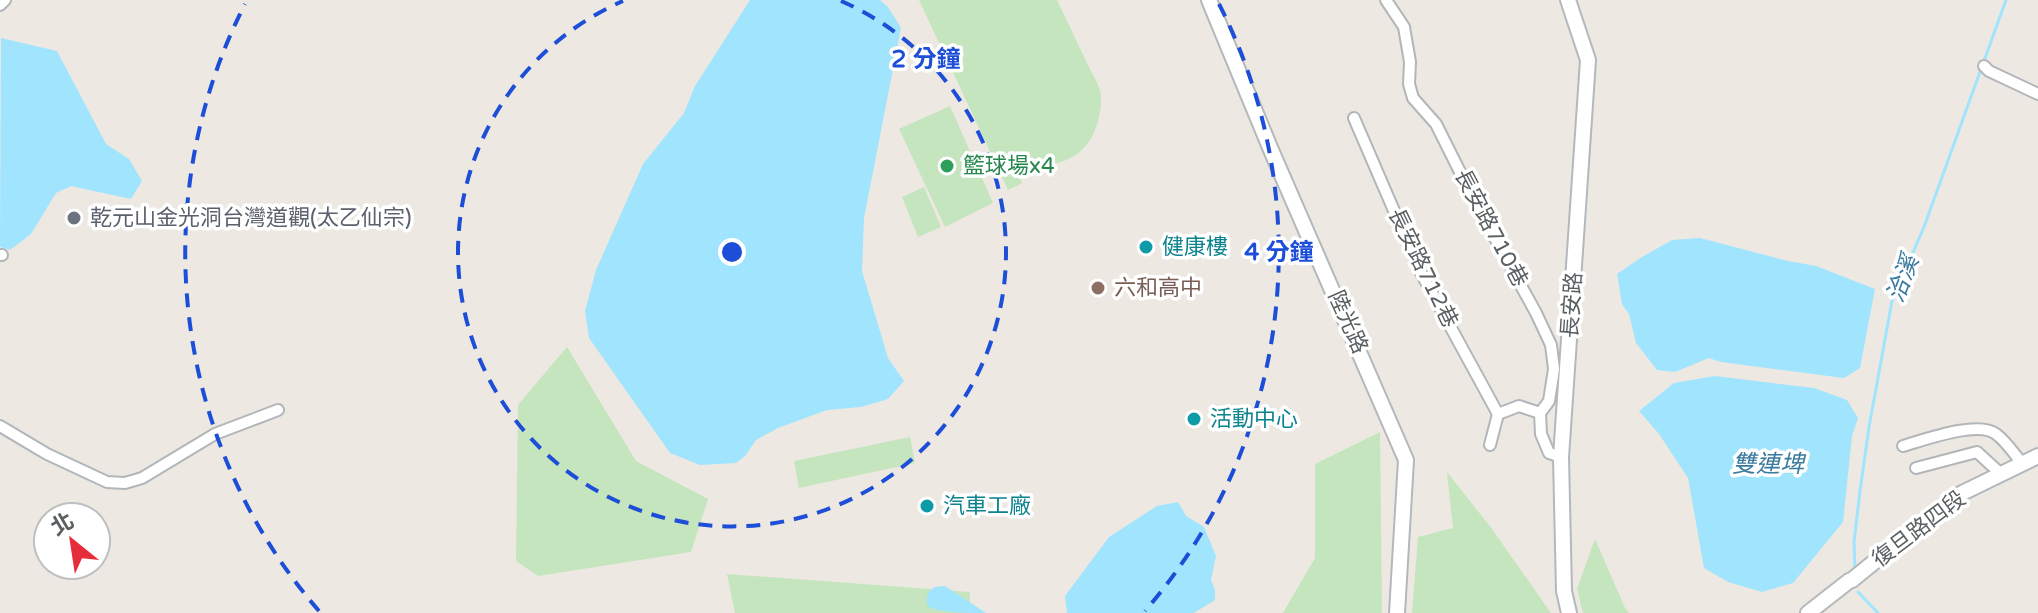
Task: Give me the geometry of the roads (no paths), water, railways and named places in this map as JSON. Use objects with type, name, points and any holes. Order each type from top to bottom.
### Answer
[{"type":"street","points":[[0,5],[5,0]]},
{"type":"street","name":"陸光路","points":[[1209,0],[1406,460],[1397,613]]},
{"type":"street","name":"長安路710巷","points":[[1386,0],[1404,27],[1413,98],[1436,124],[1551,345],[1554,369],[1549,401],[1540,413]]},
{"type":"street","name":"長安路","points":[[1568,0],[1588,60],[1561,457],[1564,591],[1569,613]]},
{"type":"street","points":[[1984,66],[2038,94]]},
{"type":"street","name":"長安路712巷","points":[[1354,118],[1420,271],[1498,414]]},
{"type":"street","points":[[1490,445],[1498,414],[1519,406],[1540,413],[1541,434],[1549,453],[1561,457]]},
{"type":"street","points":[[0,426],[47,454],[107,482],[125,483],[142,478],[215,434],[278,410]]},
{"type":"street","points":[[1903,446],[1984,428],[1996,434],[2022,463]]},
{"type":"street","points":[[1916,468],[1977,452],[2001,474]]},
{"type":"street","name":"復旦路四段","points":[[1808,613],[1954,497],[2038,456]]},
{"type":"water","points":[[750,0],[880,0],[901,28],[864,218],[862,271],[888,358],[904,381],[888,399],[861,407],[827,410],[778,428],[756,440],[736,463],[700,465],[670,453],[589,338],[585,311],[596,270],[643,164],[684,113],[695,86]]},
{"type":"water","points":[[1,38],[57,51],[106,144],[129,159],[142,181],[131,199],[71,186],[56,193],[31,234],[10,250],[0,247]]},
{"type":"water","points":[[1700,238],[1816,266],[1875,289],[1860,368],[1844,378],[1709,358],[1675,372],[1657,370],[1636,343],[1629,314],[1622,304],[1617,274],[1672,240]]},
{"type":"water","name":"雙連埤","points":[[1715,376],[1814,388],[1847,400],[1858,418],[1852,436],[1843,522],[1793,583],[1762,592],[1728,582],[1704,568],[1688,478],[1659,434],[1639,411],[1674,383]]},
{"type":"water","points":[[1178,502],[1186,516],[1204,527],[1216,556],[1211,580],[1215,600],[1194,613],[1067,613],[1065,596],[1109,537],[1157,506]]},
{"type":"water","points":[[945,586],[986,613],[946,611],[928,606],[928,593],[934,587]]},
{"type":"waterway","name":"洽溪","points":[[1855,572],[1854,542],[1860,491],[1892,301],[1924,227],[2006,0]]},
{"type":"waterway","name":"洽溪","points":[[1858,592],[1878,613]]},
{"type":"place","name":"籃球場x4","points":[[947,166]]},
{"type":"place","name":"乾元山金光洞台灣道觀(太乙仙宗)","points":[[74,218]]},
{"type":"place","name":"健康樓","points":[[1146,247]]},
{"type":"place","name":"六和高中","points":[[1098,288]]},
{"type":"place","name":"活動中心","points":[[1194,419]]},
{"type":"place","name":"汽車工廠","points":[[927,506]]}]
